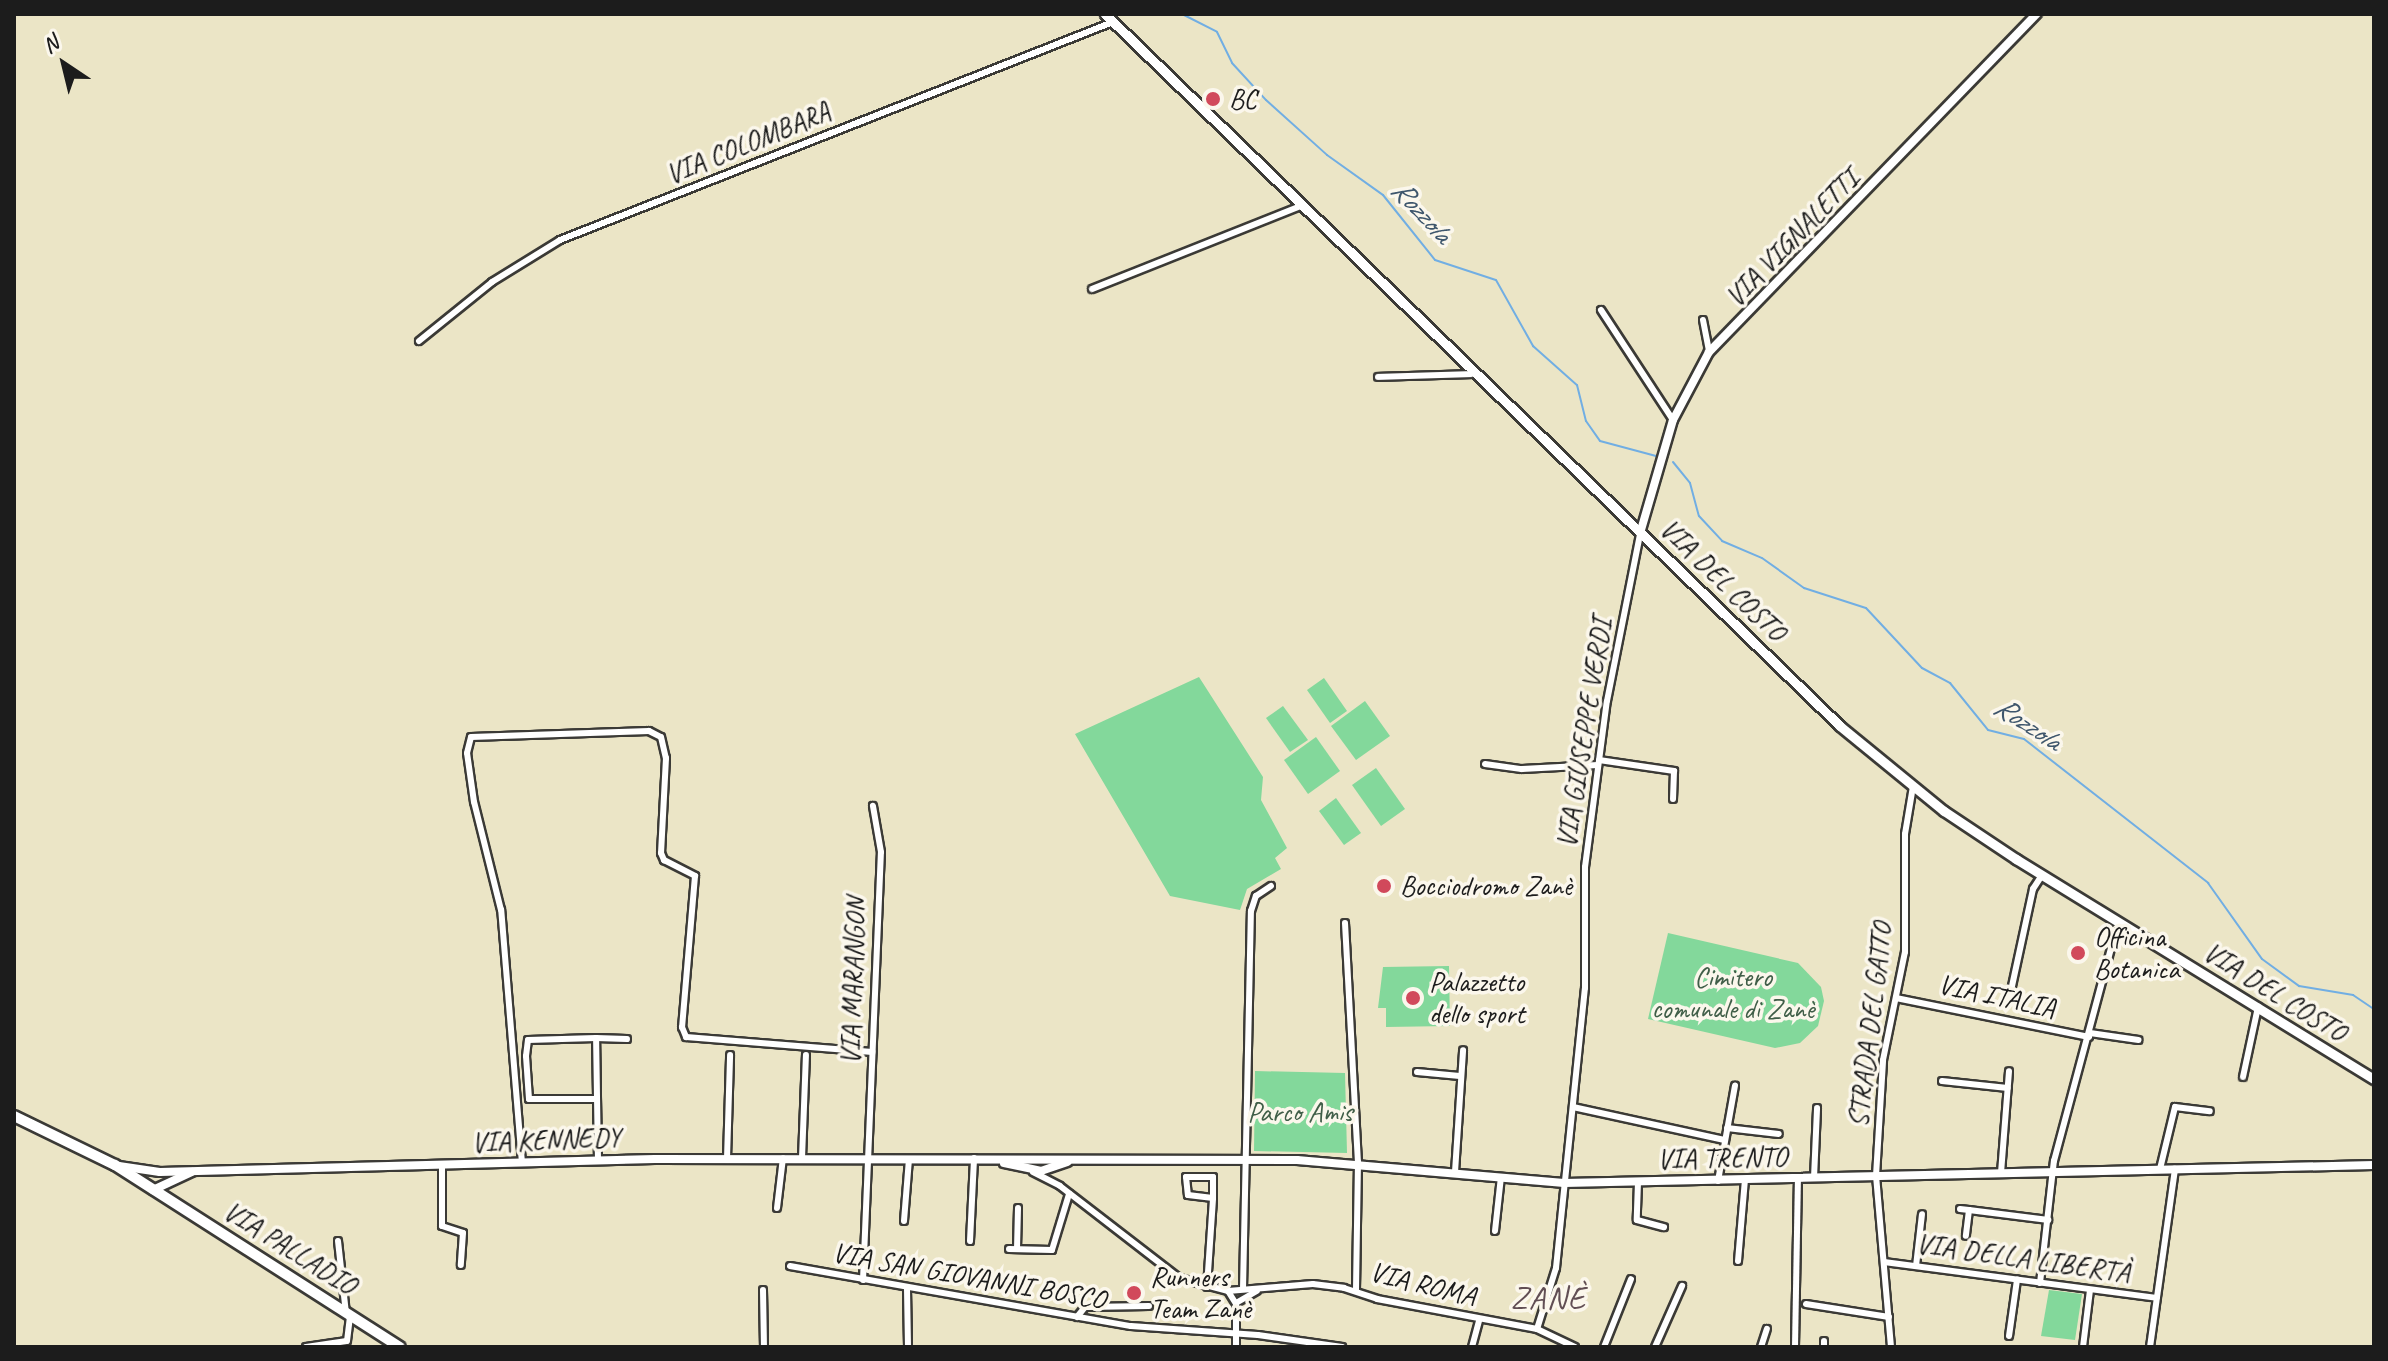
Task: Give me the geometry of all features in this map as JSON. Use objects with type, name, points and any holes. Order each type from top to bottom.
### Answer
[{"type":"main road","name":"VIA DEL COSTO","points":[[1105,14],[1471,374],[1641,530],[1840,726],[1913,786],[2042,875],[2374,1079]]},
{"type":"main road","name":"VIA PALLADIO","points":[[14,1116],[115,1165],[400,1347]]},
{"type":"street","name":"VIA VIGNALETTI","points":[[1641,530],[1673,420],[1709,352],[2037,14]]},
{"type":"street","name":"VIA COLOMBARA","points":[[419,341],[492,282],[560,240],[1113,22]]},
{"type":"street","points":[[1092,289],[1301,206]]},
{"type":"street","points":[[1601,310],[1673,420]]},
{"type":"street","points":[[1703,320],[1709,352]]},
{"type":"street","points":[[1378,377],[1471,374]]},
{"type":"street","name":"VIA GIUSEPPE VERDI","points":[[1537,1329],[1556,1268],[1573,1107],[1585,988],[1585,867],[1599,762],[1641,530]]},
{"type":"street","points":[[522,1163],[501,910],[474,802],[467,753],[471,737],[649,731],[661,737],[666,758],[661,853],[664,860],[695,876],[683,1032],[695,1041],[872,1052]]},
{"type":"street","points":[[1485,764],[1522,769],[1599,762],[1674,771],[1673,799]]},
{"type":"street","name":"STRADA DEL GATTO","points":[[1891,1347],[1876,1176],[1879,1087],[1905,952],[1905,834],[1913,786]]},
{"type":"street","name":"VIA MARANGON","points":[[863,1280],[881,852],[873,806]]},
{"type":"street","points":[[2009,1000],[2033,889],[2042,875]]},
{"type":"street","points":[[1243,1289],[1249,1159],[1251,911],[1256,896],[1271,886]]},
{"type":"street","points":[[1345,923],[1358,1162],[1356,1290]]},
{"type":"street","points":[[2040,1283],[2054,1172],[2112,945],[2124,925]]},
{"type":"street","name":"VIA ITALIA","points":[[1896,998],[2090,1035],[2138,1040]]},
{"type":"street","points":[[2243,1077],[2258,1007]]},
{"type":"street","points":[[596,1038],[598,1160]]},
{"type":"street","points":[[595,1099],[529,1099],[528,1040],[627,1039]]},
{"type":"street","points":[[1455,1172],[1463,1050]]},
{"type":"street","points":[[727,1159],[730,1055]]},
{"type":"street","points":[[802,1158],[806,1055]]},
{"type":"street","points":[[2001,1173],[2009,1071]]},
{"type":"street","points":[[1417,1072],[1460,1076]]},
{"type":"street","points":[[1942,1081],[2008,1088]]},
{"type":"street","points":[[1718,1181],[1735,1086]]},
{"type":"street","points":[[1573,1107],[1724,1140]]},
{"type":"street","points":[[2160,1169],[2175,1107],[2210,1111]]},
{"type":"street","points":[[1814,1178],[1817,1108]]},
{"type":"street","points":[[1727,1128],[1779,1134]]},
{"type":"street","points":[[777,1208],[783,1158]]},
{"type":"street","name":"VIA KENNEDY","points":[[115,1165],[160,1172],[783,1158],[977,1158],[1028,1163]]},
{"type":"street","points":[[970,1241],[977,1158]]},
{"type":"street","points":[[904,1221],[909,1159]]},
{"type":"street","name":"VIA TRENTO","points":[[1028,1163],[1249,1159],[1358,1162],[1564,1183],[2374,1165]]},
{"type":"street","points":[[1187,1161],[1188,1195],[1213,1198]]},
{"type":"street","name":"VIA ROMA","points":[[1028,1163],[1161,1267],[1207,1287],[1228,1291],[1313,1284],[1356,1290],[1479,1320],[1537,1329],[1574,1347]]},
{"type":"street","name":"VIA ROMA","points":[[1049,1164],[1060,1186]]},
{"type":"street","points":[[442,1166],[442,1226],[463,1233],[461,1265]]},
{"type":"street","points":[[2150,1347],[2175,1169]]},
{"type":"street","points":[[151,1188],[178,1182],[193,1171]]},
{"type":"street","points":[[151,1188],[160,1172]]},
{"type":"street","points":[[1186,1177],[1213,1177],[1207,1287]]},
{"type":"street","points":[[1495,1231],[1501,1177]]},
{"type":"street","points":[[1795,1347],[1798,1179]]},
{"type":"street","points":[[1738,1261],[1745,1180]]},
{"type":"street","points":[[178,1182],[174,1189],[179,1207]]},
{"type":"street","points":[[1638,1182],[1637,1220],[1664,1227]]},
{"type":"street","points":[[1018,1208],[1013,1249],[1052,1250],[1069,1194]]},
{"type":"street","points":[[1960,1209],[2048,1220]]},
{"type":"street","points":[[1966,1236],[1969,1210]]},
{"type":"street","points":[[1916,1266],[1922,1214]]},
{"type":"street","points":[[306,1347],[347,1341],[348,1314],[338,1241]]},
{"type":"street","name":"VIA DELLA LIBERTÀ","points":[[1884,1262],[2157,1298]]},
{"type":"street","name":"VIA SAN GIOVANNI BOSCO","points":[[790,1266],[1077,1317],[1342,1347]]},
{"type":"street","points":[[1604,1347],[1631,1279]]},
{"type":"street","points":[[2009,1336],[2017,1280]]},
{"type":"street","points":[[1655,1347],[1682,1286]]},
{"type":"street","points":[[907,1289],[908,1347]]},
{"type":"street","points":[[763,1290],[764,1347]]},
{"type":"street","name":"VIA ROMA","points":[[1236,1303],[1259,1290]]},
{"type":"street","points":[[2083,1347],[2090,1290]]},
{"type":"street","points":[[1228,1291],[1236,1303],[1236,1347]]},
{"type":"street","points":[[1806,1304],[1889,1317]]},
{"type":"street","points":[[1077,1317],[1085,1307],[1149,1306]]},
{"type":"street","points":[[1472,1347],[1479,1320]]},
{"type":"street","points":[[1761,1347],[1767,1329]]},
{"type":"green space","points":[[1199,677],[1263,777],[1261,800],[1287,848],[1275,858],[1281,869],[1247,889],[1240,910],[1170,896],[1075,734]]},
{"type":"green space","points":[[1324,678],[1347,711],[1330,723],[1307,690]]},
{"type":"green space","points":[[1365,701],[1390,736],[1356,760],[1331,726]]},
{"type":"green space","points":[[1283,706],[1308,740],[1290,752],[1266,718]]},
{"type":"green space","points":[[1316,737],[1340,771],[1308,794],[1284,760]]},
{"type":"green space","points":[[1376,768],[1405,809],[1381,826],[1352,785]]},
{"type":"green space","points":[[1336,798],[1361,833],[1344,845],[1319,811]]},
{"type":"green space","name":"Cimitero comunale di Zanè","points":[[1668,933],[1798,963],[1821,987],[1824,1001],[1818,1026],[1800,1043],[1775,1048],[1648,1019]]},
{"type":"green space","name":"Palazzetto dello sport","points":[[1449,966],[1450,1026],[1386,1027],[1386,1008],[1378,1008],[1383,967]]},
{"type":"green space","name":"Parco Amis","points":[[1255,1071],[1345,1073],[1347,1153],[1254,1151]]},
{"type":"green space","points":[[2049,1290],[2082,1294],[2075,1340],[2041,1336]]},
{"type":"waterway","name":"Rozzola","points":[[1182,14],[1217,32],[1232,63],[1266,100],[1327,155],[1383,195],[1435,260],[1496,280],[1533,346],[1577,385],[1586,421],[1600,441],[1656,456]]},
{"type":"waterway","name":"Rozzola","points":[[1673,462],[1690,483],[1699,516],[1722,541],[1762,558],[1804,588],[1866,608],[1922,668],[1950,683],[1988,730],[2024,739],[2208,883],[2262,959],[2299,986],[2353,995],[2374,1009]]},
{"type":"place","name":"BC","points":[[1213,99]]},
{"type":"place","name":"Bocciodromo Zanè","points":[[1384,886]]},
{"type":"place","name":"Officina Botanica","points":[[2078,953]]},
{"type":"place","name":"Palazzetto dello sport","points":[[1413,998]]},
{"type":"place","name":"Runners Team Zanè","points":[[1134,1293]]},
{"type":"district","name":"ZANÈ","points":[[1549,1298]]}]
